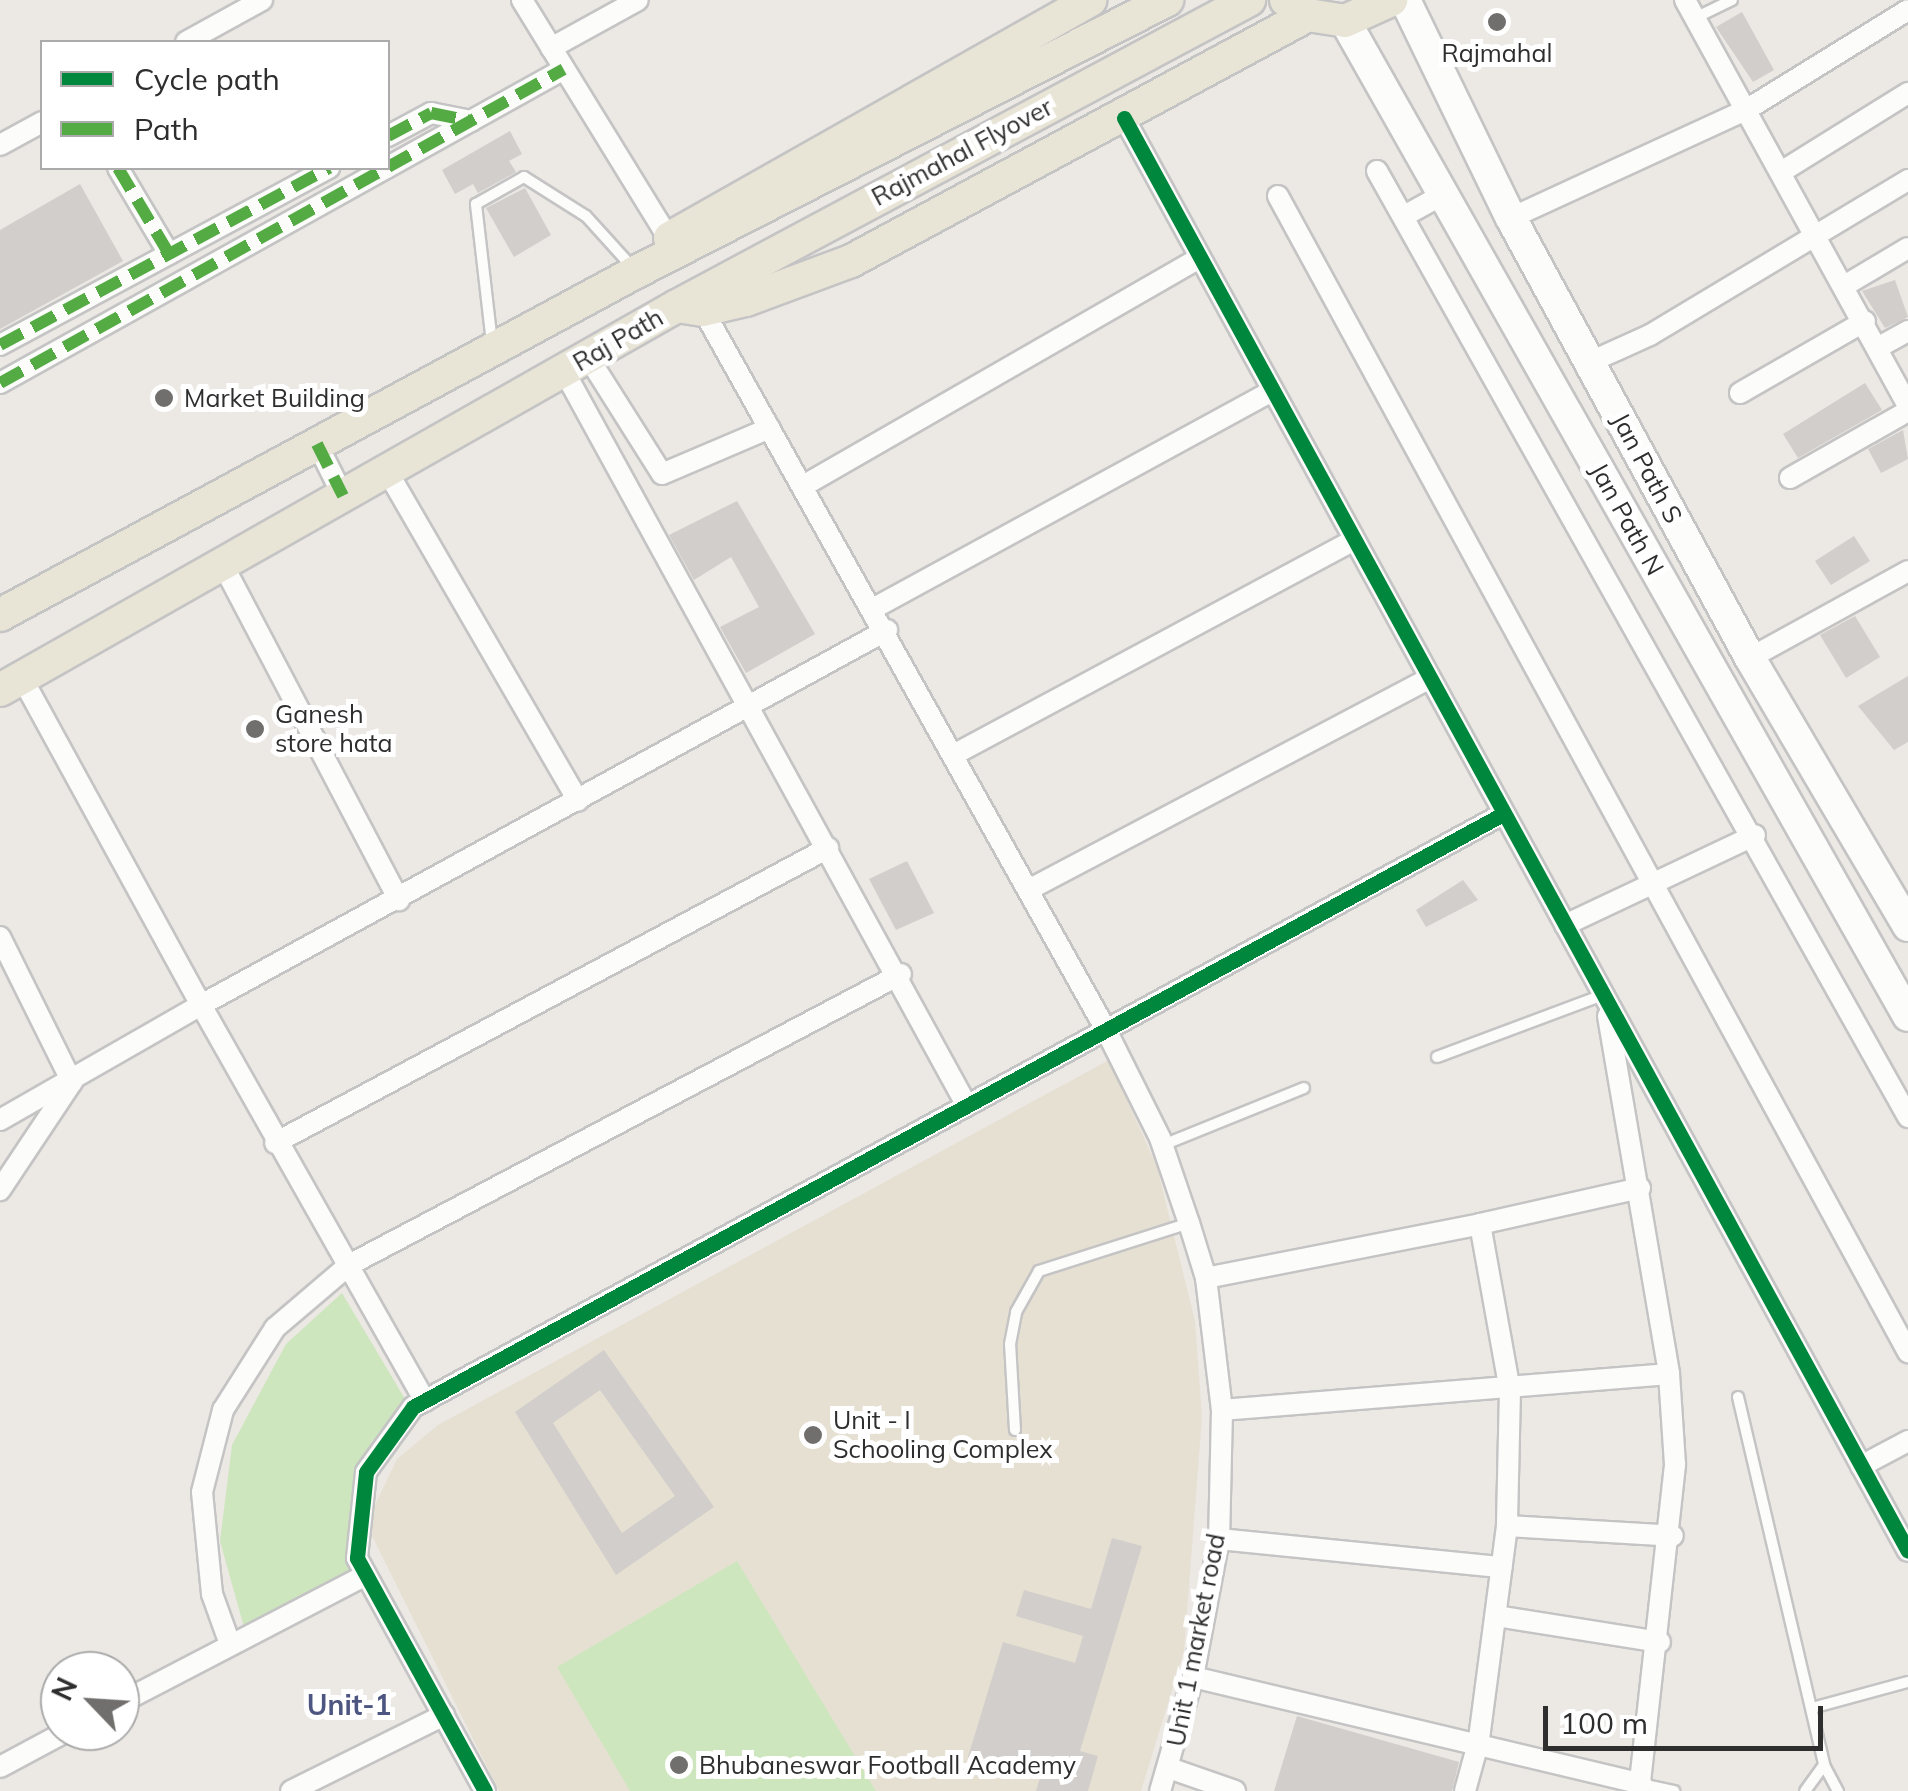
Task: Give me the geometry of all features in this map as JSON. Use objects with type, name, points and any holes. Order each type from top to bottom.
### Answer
[{"type":"main road","name":"Raj Path","points":[[0,615],[643,269],[669,239],[1057,8],[1090,0]]},
{"type":"main road","name":"Rajmahal Flyover","points":[[643,269],[1167,0]]},
{"type":"main road","name":"Rajmahal Flyover","points":[[690,308],[1249,0]]},
{"type":"main road","points":[[1261,41],[1264,0]]},
{"type":"main road","points":[[1345,21],[1392,0]]},
{"type":"main road","name":"Jan Path S","points":[[1405,0],[1511,218],[1750,658],[1908,926]]},
{"type":"main road","name":"Raj Path","points":[[11,684],[576,364],[690,308],[851,260],[1124,118],[1261,41],[1297,7],[1345,21]]},
{"type":"main road","name":"Jan Path N","points":[[1345,21],[1908,1016]]},
{"type":"street","points":[[190,40],[262,0]]},
{"type":"street","points":[[522,0],[669,239]]},
{"type":"street","points":[[551,48],[638,0]]},
{"type":"street","points":[[1690,9],[1879,347],[1908,408],[1790,478]]},
{"type":"street","points":[[1511,218],[1746,110],[1908,10]]},
{"type":"street","points":[[390,165],[564,70]]},
{"type":"street","points":[[1780,172],[1908,93]]},
{"type":"street","points":[[390,135],[431,112],[471,120]]},
{"type":"street","points":[[1124,118],[1500,816],[1565,924],[1908,1552]]},
{"type":"street","points":[[0,145],[40,123]]},
{"type":"street","points":[[119,170],[169,254]]},
{"type":"street","points":[[0,346],[325,170]]},
{"type":"street","points":[[0,383],[382,170]]},
{"type":"street","points":[[1377,171],[1755,834],[1908,1117]]},
{"type":"street","points":[[1590,362],[1650,335],[1908,180]]},
{"type":"street","points":[[1404,216],[1444,194]]},
{"type":"street","points":[[1278,196],[1655,877],[1908,1352]]},
{"type":"street","points":[[1844,286],[1908,248]]},
{"type":"street","points":[[804,486],[1200,258]]},
{"type":"street","name":"Unit 1 market road","points":[[690,308],[770,428],[876,607],[1030,888],[1106,1028],[1162,1145],[1189,1223],[1206,1278],[1222,1410],[1220,1538],[1193,1677],[1160,1791]]},
{"type":"street","points":[[1740,393],[1864,321]]},
{"type":"street","points":[[1879,347],[1908,331]]},
{"type":"street","points":[[576,364],[662,474],[770,428]]},
{"type":"street","points":[[576,364],[746,706],[901,974],[967,1106]]},
{"type":"street","points":[[876,607],[1270,392]]},
{"type":"street","points":[[317,444],[343,496]]},
{"type":"street","points":[[387,472],[578,801]]},
{"type":"street","points":[[955,754],[1352,541]]},
{"type":"street","points":[[222,564],[399,900]]},
{"type":"street","points":[[1750,658],[1908,571]]},
{"type":"street","points":[[0,1120],[201,1005],[887,630]]},
{"type":"street","points":[[1030,888],[1429,678]]},
{"type":"street","points":[[11,684],[201,1005],[275,1143],[425,1401]]},
{"type":"street","points":[[485,1791],[362,1577],[354,1529],[366,1472],[381,1443],[425,1401],[1500,816]]},
{"type":"street","points":[[1565,924],[1655,877],[1755,834]]},
{"type":"street","points":[[275,1143],[828,848]]},
{"type":"street","points":[[0,937],[5,960],[72,1082]]},
{"type":"street","points":[[230,1644],[203,1540],[202,1492],[223,1410],[275,1328],[349,1265],[901,974]]},
{"type":"street","points":[[1193,1677],[1479,1740],[1640,1788],[1673,1536],[1669,1374],[1604,995]]},
{"type":"street","points":[[0,1190],[72,1082]]},
{"type":"street","points":[[1206,1278],[1640,1188]]},
{"type":"street","points":[[1464,1791],[1479,1740],[1508,1526],[1510,1390],[1480,1224]]},
{"type":"street","points":[[1222,1410],[1510,1390],[1669,1374]]},
{"type":"street","points":[[1861,1466],[1908,1441]]},
{"type":"street","points":[[1508,1526],[1673,1536]]},
{"type":"street","points":[[1220,1538],[1502,1566]]},
{"type":"street","points":[[140,1692],[362,1577]]},
{"type":"street","points":[[1496,1616],[1660,1642]]},
{"type":"street","points":[[291,1791],[444,1715]]},
{"type":"street","points":[[0,1767],[40,1746]]},
{"type":"street","points":[[1169,1768],[1235,1791]]},
{"type":"lane","points":[[1690,9],[1732,0]]},
{"type":"lane","points":[[493,349],[476,204],[524,177],[586,216],[643,269]]},
{"type":"lane","points":[[1438,1057],[1604,995]]},
{"type":"lane","points":[[1162,1145],[1304,1088]]},
{"type":"lane","points":[[1016,1430],[1010,1344],[1016,1312],[1038,1271],[1189,1223]]},
{"type":"lane","points":[[1738,1397],[1824,1765],[1838,1791]]},
{"type":"lane","points":[[1812,1708],[1908,1682]]},
{"type":"lane","points":[[1804,1791],[1824,1765]]},
{"type":"lane","points":[[1640,1788],[1674,1791]]},
{"type":"shaded area","name":"Unit - I Schooling Complex","points":[[1109,1060],[1157,1167],[1195,1321],[1202,1417],[1184,1651],[1141,1791],[499,1791],[372,1536],[373,1509],[397,1459],[438,1425]]},
{"type":"green space","points":[[342,1293],[408,1404],[372,1441],[353,1480],[352,1575],[245,1631],[220,1541],[232,1445],[286,1344]]},
{"type":"green space","points":[[737,1561],[876,1791],[630,1791],[557,1667]]},
{"type":"building","points":[[1742,12],[1774,70],[1753,82],[1716,27]]},
{"type":"building","points":[[510,131],[522,154],[509,161],[516,172],[478,193],[473,184],[455,194],[442,170]]},
{"type":"building","points":[[80,184],[123,261],[0,329],[0,230]]},
{"type":"building","points":[[525,188],[551,235],[514,257],[486,208]]},
{"type":"building","points":[[1895,280],[1908,317],[1885,328],[1862,291]]},
{"type":"building","points":[[1865,383],[1882,410],[1798,458],[1783,434]]},
{"type":"building","points":[[1903,430],[1908,459],[1881,473],[1868,449]]},
{"type":"building","points":[[737,501],[815,634],[746,673],[720,627],[759,607],[731,557],[694,580],[669,535]]},
{"type":"building","points":[[1854,536],[1870,561],[1831,585],[1815,561]]},
{"type":"building","points":[[1855,616],[1880,657],[1846,678],[1820,635]]},
{"type":"building","points":[[1908,676],[1908,742],[1894,750],[1858,706]]},
{"type":"building","points":[[907,861],[934,913],[896,930],[869,879]]},
{"type":"building","points":[[1463,880],[1478,900],[1426,927],[1416,910]]},
{"type":"building","points":[[604,1350],[714,1507],[616,1575],[515,1412]],"holes":[[[600,1390],[675,1496],[622,1533],[553,1423]]]},
{"type":"building","points":[[1112,1538],[1142,1546],[1080,1751],[1098,1756],[1088,1791],[1036,1791],[1040,1778],[968,1757],[1003,1642],[1075,1663],[1083,1636],[1016,1616],[1024,1590],[1091,1609]]},
{"type":"building","points":[[1297,1716],[1459,1762],[1452,1791],[1274,1791]]},
{"type":"marked path","points":[[390,166],[564,69]]},
{"type":"marked path","points":[[390,135],[431,113],[471,121]]},
{"type":"marked path","points":[[119,170],[169,254]]},
{"type":"marked path","points":[[0,345],[325,170]]},
{"type":"marked path","points":[[0,383],[383,170]]},
{"type":"marked path","points":[[317,444],[343,496]]},
{"type":"cycle path","points":[[1124,118],[1908,1551]]},
{"type":"cycle path","points":[[485,1791],[357,1558],[366,1472],[413,1407],[1499,816]]},
{"type":"place","name":"Rajmahal","points":[[1497,22]]},
{"type":"place","name":"Market Building","points":[[164,398]]},
{"type":"place","name":"Ganesh store hata","points":[[255,729]]},
{"type":"place","name":"Unit - I Schooling Complex","points":[[813,1435]]},
{"type":"place","name":"Bhubaneswar Football Academy","points":[[679,1765]]},
{"type":"district","name":"Unit-1","points":[[349,1705]]}]
